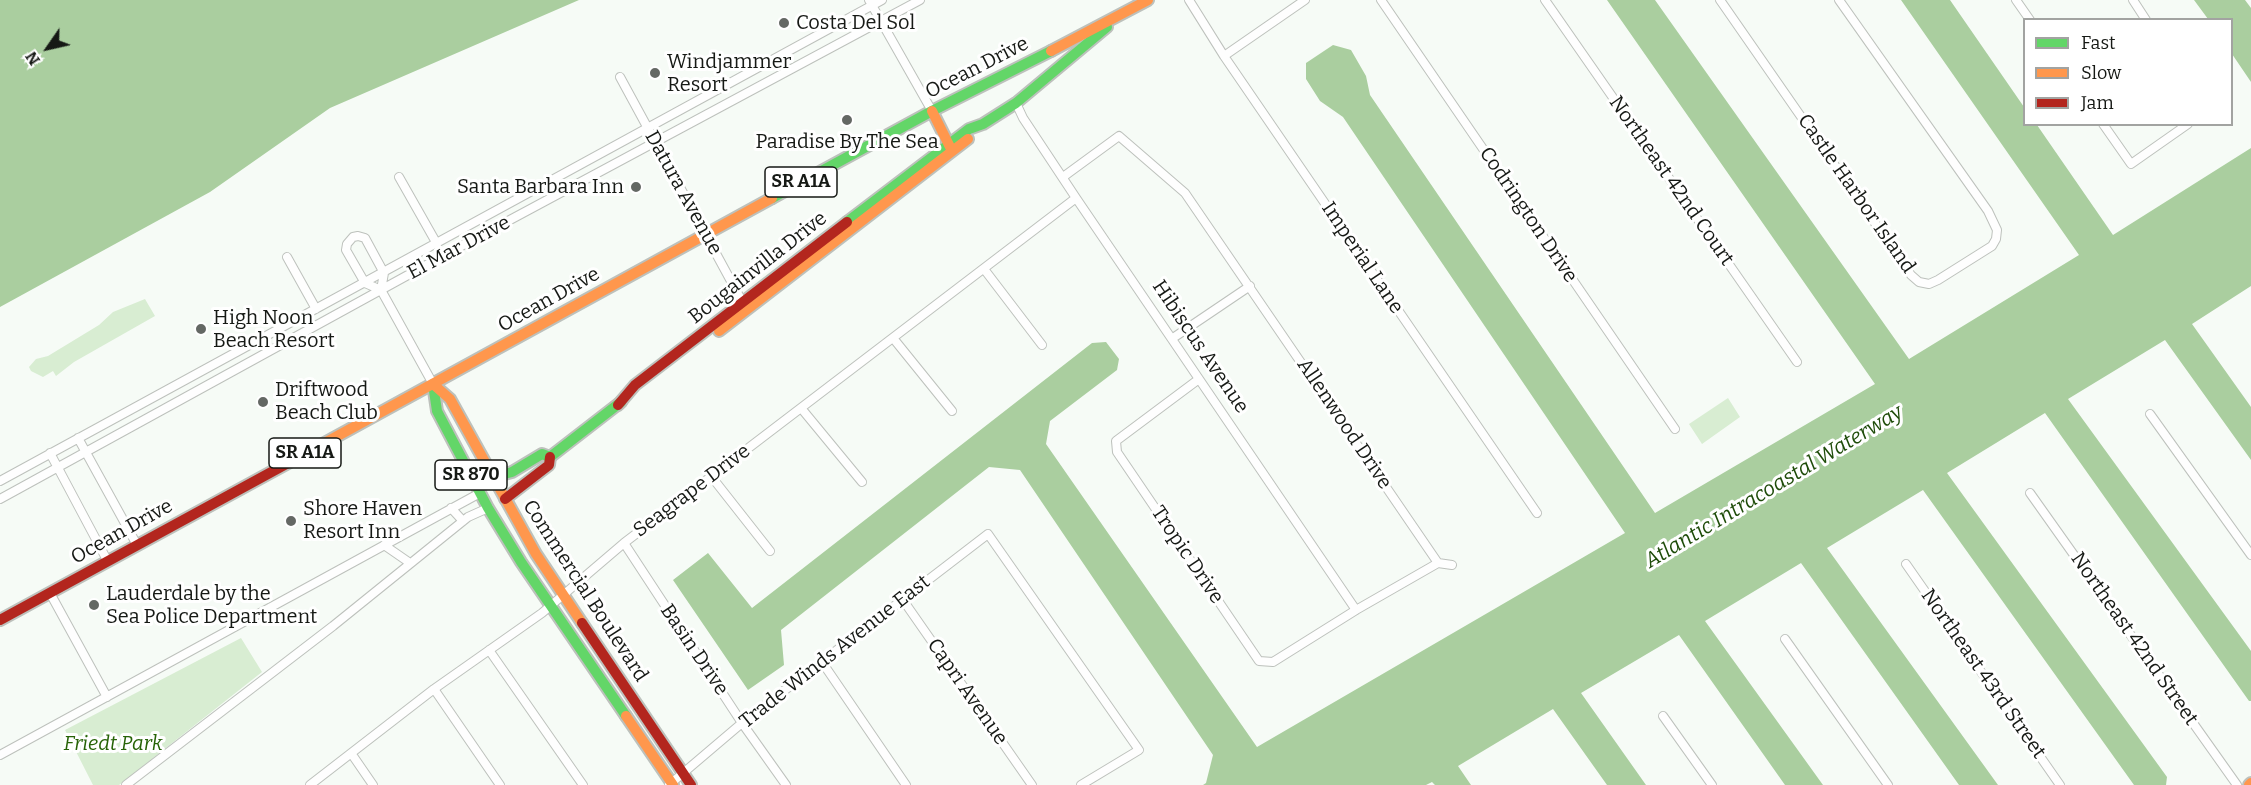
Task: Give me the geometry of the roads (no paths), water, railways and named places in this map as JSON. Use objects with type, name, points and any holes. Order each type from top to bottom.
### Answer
[{"type":"main road","name":"SR A1A","points":[[1119,18],[1148,0]]},
{"type":"main road","name":"Bougainvilla Drive","points":[[745,305],[951,148],[969,129],[983,124],[1007,106],[1016,103],[1119,18]]},
{"type":"main road","name":"Ocean Drive","points":[[0,620],[933,111],[1119,18]]},
{"type":"main road","points":[[933,111],[951,148]]},
{"type":"main road","points":[[930,159],[940,127]]},
{"type":"main road","name":"Bougainvilla Drive","points":[[493,477],[512,472],[542,454],[550,457],[676,363],[745,305],[930,159],[951,148]]},
{"type":"main road","name":"Commercial Boulevard","points":[[433,384],[450,399],[536,554],[691,785]]},
{"type":"main road","name":"Commercial Boulevard","points":[[433,384],[437,411],[488,508],[550,606],[671,784]]},
{"type":"main road","points":[[480,493],[493,493],[505,499],[549,465],[550,457]]},
{"type":"street","name":"El Mar Drive","points":[[0,481],[437,244],[871,3],[882,0]]},
{"type":"street","name":"El Mar Drive","points":[[0,499],[381,290],[920,0]]},
{"type":"street","name":"Imperial Lane","points":[[1189,0],[1224,56],[1537,513]]},
{"type":"street","points":[[1224,56],[1305,0]]},
{"type":"street","name":"Codrington Drive","points":[[1381,0],[1675,429]]},
{"type":"street","name":"Northeast 42nd Court","points":[[1545,0],[1797,362]]},
{"type":"street","name":"Castle Harbor Island","points":[[1720,0],[1911,275],[1919,282],[1929,284],[1992,246],[1996,239],[1996,230],[1988,211],[1839,0]]},
{"type":"street","points":[[2016,0],[2029,18]]},
{"type":"street","points":[[2133,0],[2145,18]]},
{"type":"street","points":[[871,3],[933,111]]},
{"type":"street","name":"Datura Avenue","points":[[620,77],[745,305]]},
{"type":"street","name":"Hibiscus Avenue","points":[[1016,103],[1023,118],[1076,198],[1356,610]]},
{"type":"street","points":[[2104,126],[2131,164],[2185,126]]},
{"type":"street","name":"Allenwood Drive","points":[[1063,177],[1119,136],[1185,193],[1438,562]]},
{"type":"street","points":[[399,177],[437,244]]},
{"type":"street","name":"Seagrape Drive","points":[[310,785],[434,688],[550,606],[624,543],[1076,198]]},
{"type":"street","points":[[353,237],[365,238],[384,273],[381,290],[365,283],[346,250],[346,244],[353,237]]},
{"type":"street","points":[[287,257],[316,309]]},
{"type":"street","points":[[984,269],[1042,345]]},
{"type":"street","points":[[1173,338],[1250,286]]},
{"type":"street","name":"Commercial Boulevard","points":[[381,290],[433,384]]},
{"type":"street","points":[[893,338],[952,411]]},
{"type":"street","points":[[218,362],[226,376]]},
{"type":"street","name":"Tropic Drive","points":[[1199,379],[1116,441],[1117,452],[1123,461],[1259,661],[1273,662],[1356,610]]},
{"type":"street","points":[[801,408],[862,482]]},
{"type":"street","points":[[2150,414],[2251,555]]},
{"type":"street","points":[[78,438],[137,545]]},
{"type":"street","points":[[50,453],[107,560]]},
{"type":"street","points":[[711,477],[770,552]]},
{"type":"street","points":[[0,755],[480,493]]},
{"type":"street","name":"Northeast 42nd Street","points":[[2030,493],[2237,785]]},
{"type":"street","points":[[451,508],[463,521]]},
{"type":"street","points":[[126,785],[333,626],[463,521],[488,508]]},
{"type":"street","name":"Trade Winds Avenue East","points":[[671,784],[742,723],[988,534],[1139,750],[1082,785]]},
{"type":"street","name":"Basin Drive","points":[[624,543],[742,723],[786,785]]},
{"type":"street","points":[[384,545],[410,563]]},
{"type":"street","points":[[1356,610],[1438,562],[1452,565]]},
{"type":"street","name":"Northeast 43rd Street","points":[[1906,564],[2060,785]]},
{"type":"street","points":[[50,592],[107,697]]},
{"type":"street","name":"Capri Avenue","points":[[903,600],[1032,785]]},
{"type":"street","points":[[1785,639],[1888,785]]},
{"type":"street","points":[[489,650],[583,785]]},
{"type":"street","points":[[822,662],[906,785]]},
{"type":"street","points":[[434,688],[500,785]]},
{"type":"street","points":[[1663,716],[1712,785]]},
{"type":"street","points":[[351,753],[373,785]]},
{"type":"water","points":[[0,0],[579,0],[330,108],[210,192],[0,307]]},
{"type":"water","name":"Atlantic Intracoastal Waterway","points":[[1607,0],[1655,0],[1909,359],[2079,255],[1901,0],[1950,0],[2023,106],[2023,126],[2038,126],[2113,235],[2251,148],[2251,286],[2192,324],[2251,407],[2251,460],[2165,340],[2068,399],[2251,651],[2251,701],[2045,413],[1947,473],[2167,777],[2166,785],[2134,785],[1923,490],[1827,548],[1998,785],[1959,785],[1801,563],[1705,621],[1823,785],[1785,785],[1679,635],[1581,693],[1646,785],[1607,785],[1553,709],[1458,766],[1471,785],[1435,785],[1432,782],[1426,785],[1203,785],[1206,783],[1213,755],[1020,470],[989,467],[781,630],[784,665],[748,690],[673,580],[708,553],[752,608],[1092,343],[1106,342],[1119,359],[1117,370],[1050,421],[1046,444],[1257,747],[1625,533],[1343,117],[1320,101],[1306,79],[1306,63],[1333,45],[1351,50],[1366,76],[1370,95],[1655,513],[1875,384]]},
{"type":"water","points":[[2194,0],[2245,0],[2251,8],[2251,82],[2233,55],[2233,18],[2207,18]]},
{"type":"place","name":"Costa Del Sol","points":[[784,23]]},
{"type":"place","name":"Windjammer Resort","points":[[655,73]]},
{"type":"place","name":"Paradise By The Sea","points":[[847,120]]},
{"type":"place","name":"Santa Barbara Inn","points":[[636,187]]},
{"type":"place","name":"High Noon Beach Resort","points":[[201,329]]},
{"type":"place","name":"Driftwood Beach Club","points":[[263,402]]},
{"type":"place","name":"Shore Haven Resort Inn","points":[[291,521]]},
{"type":"place","name":"Lauderdale by the Sea Police Department","points":[[94,605]]},
{"type":"park label","name":"Friedt Park","points":[[113,744]]}]
